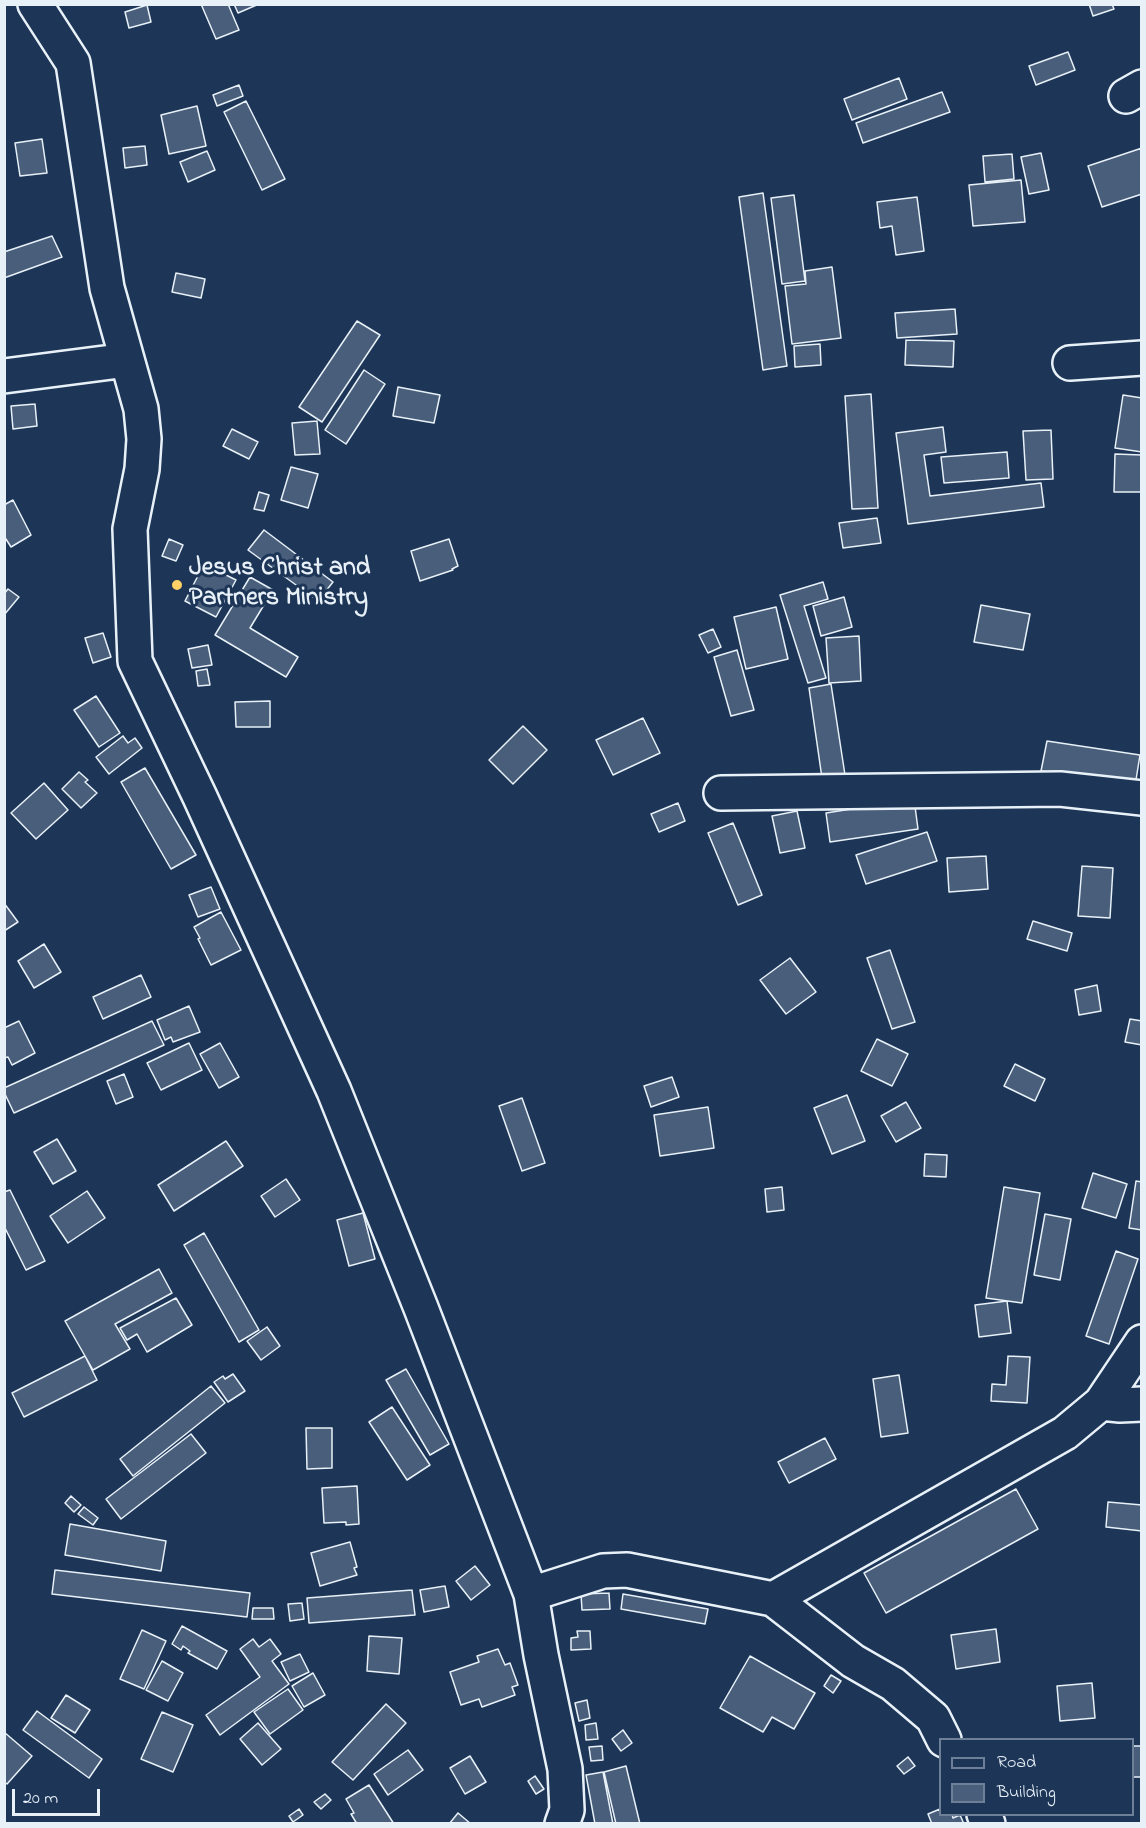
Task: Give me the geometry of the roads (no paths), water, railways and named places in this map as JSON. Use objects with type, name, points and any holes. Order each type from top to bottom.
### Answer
[{"type":"street","points":[[35,4],[73,63],[107,288],[141,409],[144,439],[142,469],[130,529],[135,661],[200,797],[334,1091],[531,1594],[541,1655],[565,1769],[567,1810],[562,1824]]},
{"type":"street","points":[[1070,363],[1142,358]]},
{"type":"street","points":[[4,376],[127,360]]},
{"type":"street","points":[[721,793],[1060,789],[1142,798]]},
{"type":"street","points":[[773,1599],[1065,1433],[1101,1402],[1142,1342]]},
{"type":"street","points":[[1101,1402],[1120,1405],[1142,1404]]},
{"type":"street","points":[[531,1594],[603,1571],[627,1570],[773,1599],[853,1661],[893,1684],[933,1718],[943,1738]]},
{"type":"place","name":"Jesus Christ and Partners Ministry","points":[[177,585]]}]
